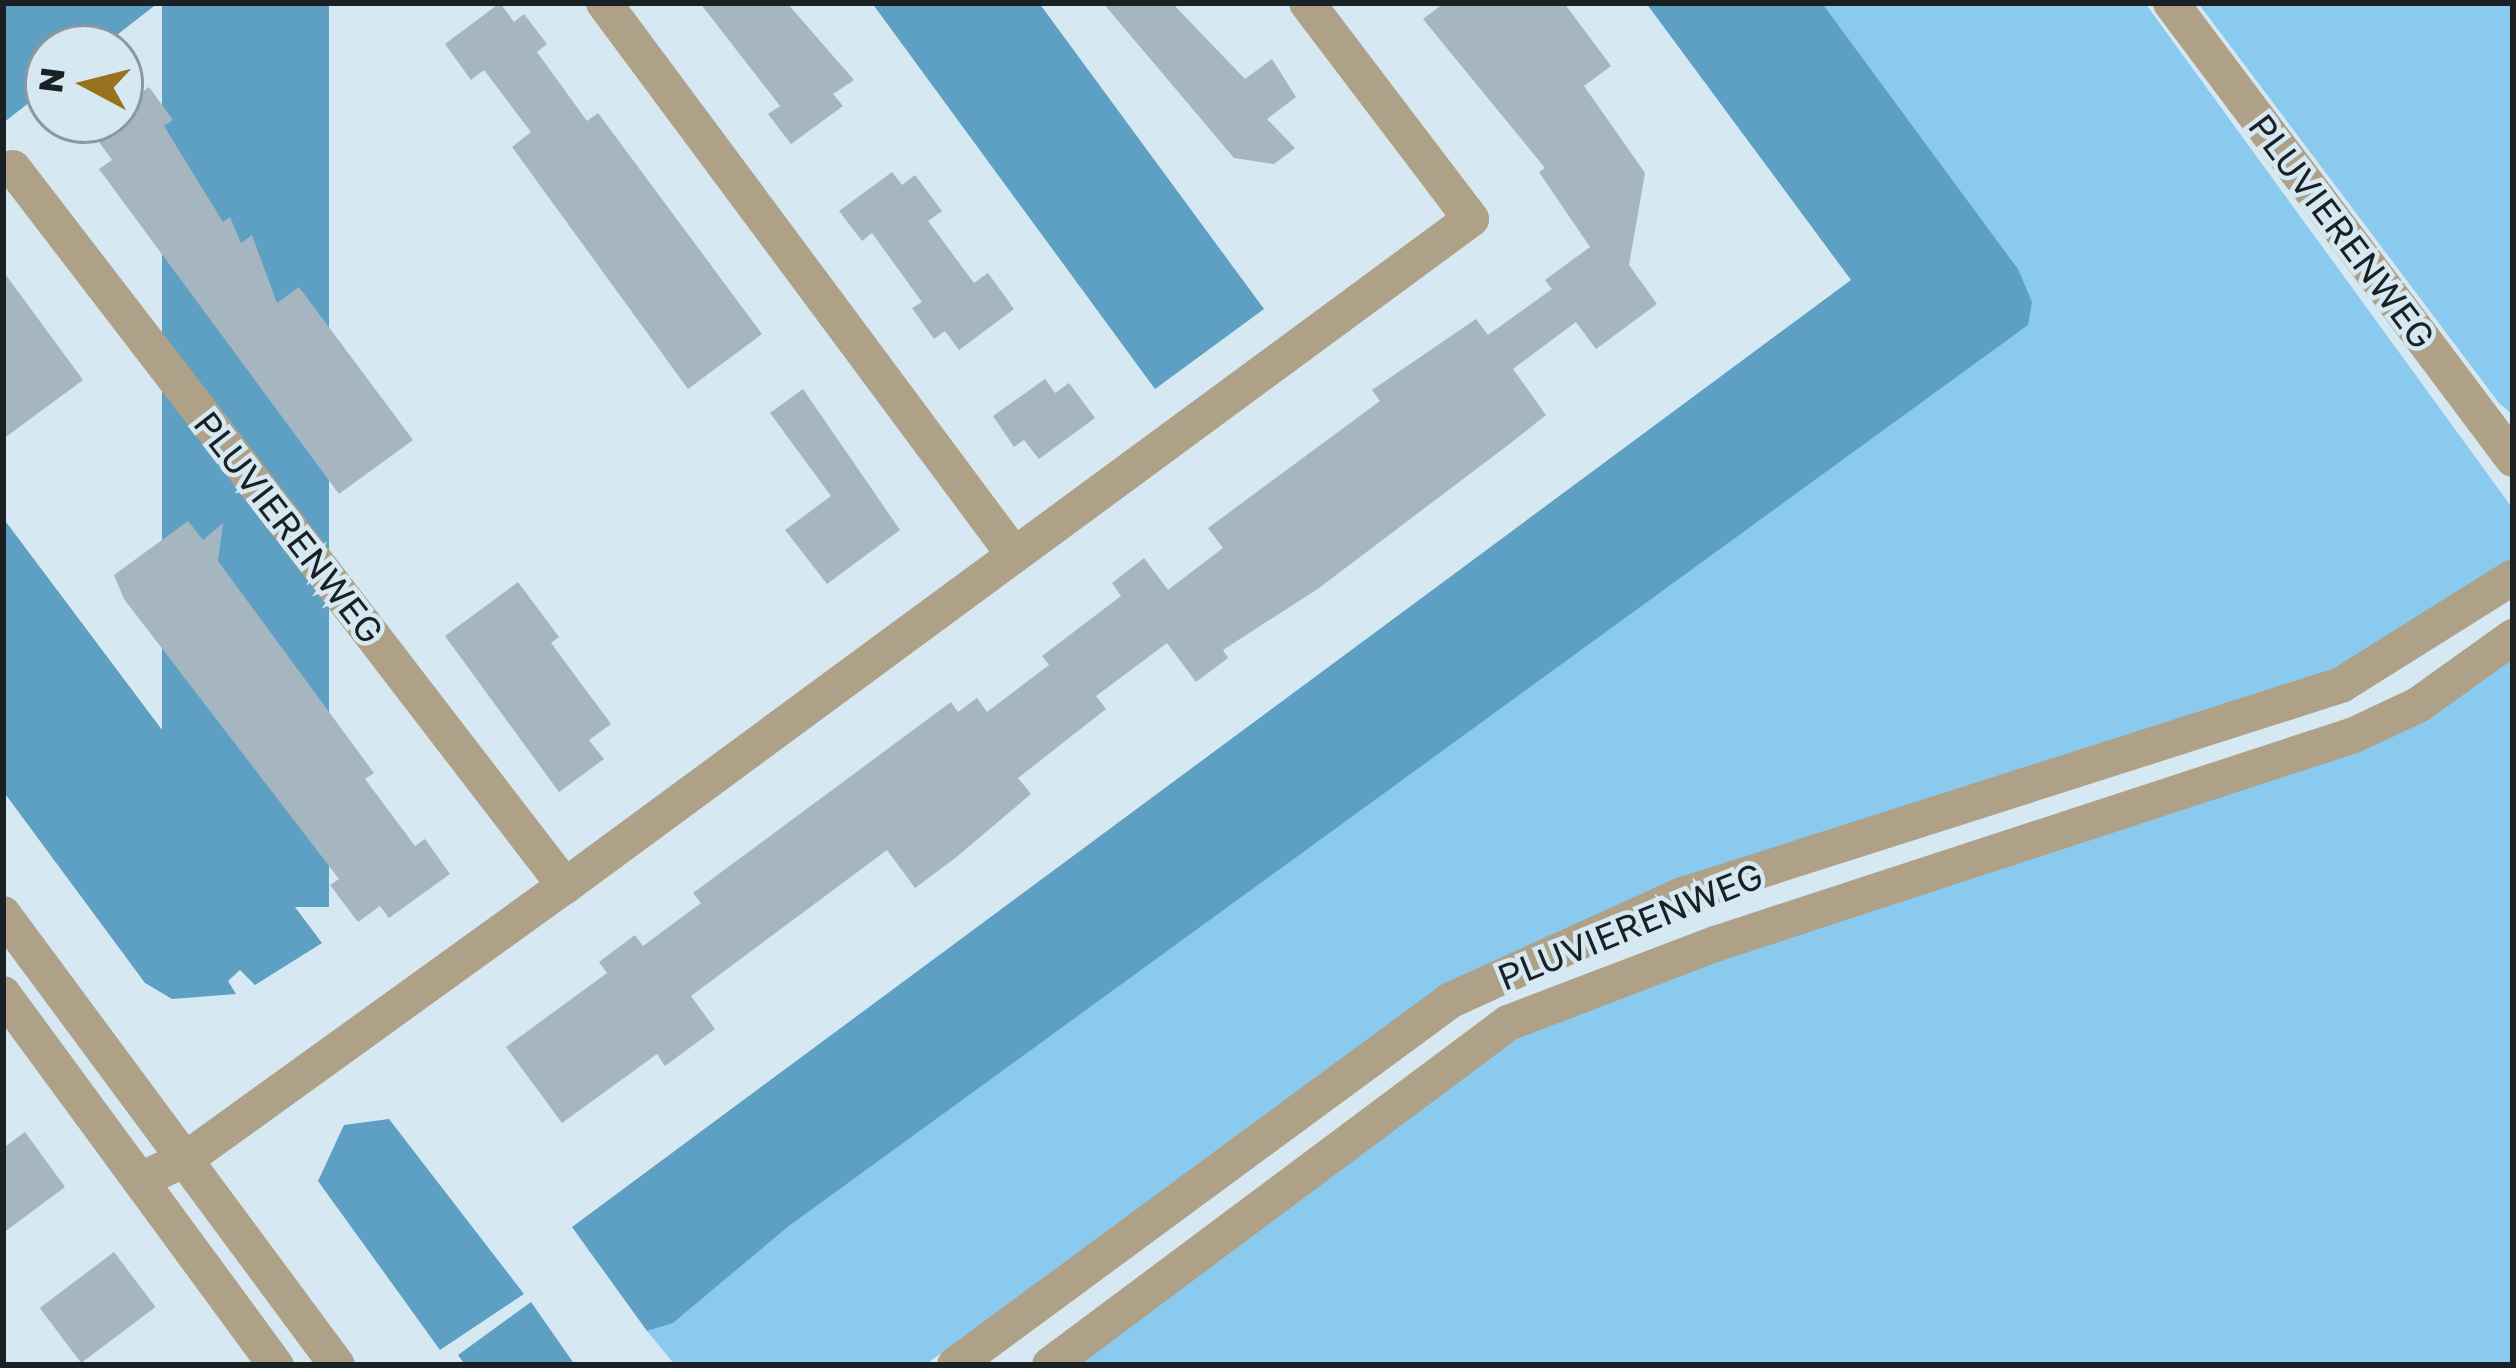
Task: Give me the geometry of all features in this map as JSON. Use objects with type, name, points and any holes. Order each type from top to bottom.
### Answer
[{"type":"street","points":[[604,3],[1012,552]]},
{"type":"street","points":[[140,1180],[186,1159],[565,886],[1012,552],[1471,219],[1307,3]]},
{"type":"street","name":"PLUVIERENWEG","points":[[2171,3],[2513,459]]},
{"type":"street","name":"PLUVIERENWEG","points":[[13,168],[565,886]]},
{"type":"street","name":"PLUVIERENWEG","points":[[955,1365],[1451,1000],[1683,895],[2341,685],[2513,577]]},
{"type":"street","name":"PLUVIERENWEG","points":[[1050,1365],[1508,1023],[1715,944],[2354,735],[2418,705],[2513,638]]},
{"type":"street","points":[[3,914],[337,1365]]},
{"type":"street","points":[[3,994],[276,1365]]},
{"type":"shaded area","points":[[3,3],[158,3],[131,24],[24,24],[24,107],[3,123]]},
{"type":"shaded area","points":[[162,3],[329,3],[329,907],[162,907]]},
{"type":"shaded area","points":[[872,3],[1039,3],[1264,309],[1155,389]]},
{"type":"shaded area","points":[[1646,3],[1822,3],[2018,269],[2032,302],[2028,325],[789,1226],[673,1323],[647,1331],[572,1227],[1851,280]]},
{"type":"shaded area","points":[[1822,3],[2145,3],[2513,509],[2513,563],[2331,675],[1425,998],[925,1365],[675,1365],[647,1331],[674,1322],[789,1226],[1788,498],[2018,269]]},
{"type":"shaded area","points":[[2198,3],[2513,3],[2513,415],[2499,403]]},
{"type":"shaded area","points":[[3,518],[322,943],[255,985],[240,970],[228,981],[236,994],[172,999],[145,983],[3,791]]},
{"type":"shaded area","points":[[2513,655],[2513,1365],[1077,1365],[1514,1035],[1662,975],[2307,764]]},
{"type":"shaded area","points":[[389,1119],[524,1294],[440,1350],[318,1181],[344,1125]]},
{"type":"shaded area","points":[[531,1302],[575,1365],[465,1365],[458,1355]]},
{"type":"building","points":[[500,3],[514,22],[524,14],[547,44],[537,52],[587,121],[598,113],[762,334],[688,389],[512,147],[531,132],[484,70],[471,80],[445,44]]},
{"type":"building","points":[[700,3],[787,3],[854,80],[833,94],[843,106],[791,144],[768,114],[780,106]]},
{"type":"building","points":[[1103,3],[1172,3],[1245,79],[1272,59],[1296,97],[1267,119],[1295,148],[1274,164],[1234,158]]},
{"type":"building","points":[[1444,3],[1564,3],[1611,66],[1584,86],[1645,173],[1629,265],[1657,304],[1596,349],[1576,322],[1513,369],[1546,415],[1512,442],[1319,588],[1223,650],[1228,658],[1196,682],[1167,643],[1096,696],[1106,709],[1018,778],[1031,794],[954,859],[915,888],[887,850],[691,996],[715,1029],[665,1066],[657,1054],[562,1123],[506,1047],[607,973],[599,962],[635,935],[643,946],[701,903],[693,893],[951,702],[958,712],[977,698],[987,712],[1049,665],[1042,656],[1121,596],[1112,583],[1144,558],[1168,590],[1223,548],[1208,528],[1380,401],[1372,390],[1476,319],[1488,335],[1552,289],[1545,280],[1590,247],[1539,172],[1545,168],[1423,19]]},
{"type":"building","points":[[149,87],[173,120],[164,126],[223,222],[230,217],[241,243],[252,235],[277,303],[299,287],[413,440],[339,494],[99,169],[112,160],[100,144],[144,144],[144,91]]},
{"type":"building","points":[[892,172],[902,185],[915,175],[942,211],[928,221],[974,283],[988,273],[1014,309],[959,350],[945,331],[934,339],[912,308],[922,302],[872,233],[862,241],[839,211]]},
{"type":"building","points":[[3,271],[83,380],[3,439]]},
{"type":"building","points":[[1045,379],[1055,393],[1069,383],[1095,418],[1039,459],[1024,440],[1014,447],[993,416]]},
{"type":"building","points":[[803,389],[900,530],[827,584],[785,530],[831,496],[770,413]]},
{"type":"building","points":[[188,521],[203,540],[223,523],[218,561],[374,773],[365,779],[415,846],[425,839],[450,874],[389,918],[380,906],[358,922],[330,885],[339,879],[124,599],[114,575]]},
{"type":"building","points":[[518,582],[559,637],[551,643],[611,724],[589,740],[604,759],[559,792],[445,636]]},
{"type":"building","points":[[25,1132],[65,1187],[3,1233],[3,1148]]},
{"type":"building","points":[[114,1252],[156,1307],[81,1363],[40,1308]]}]
